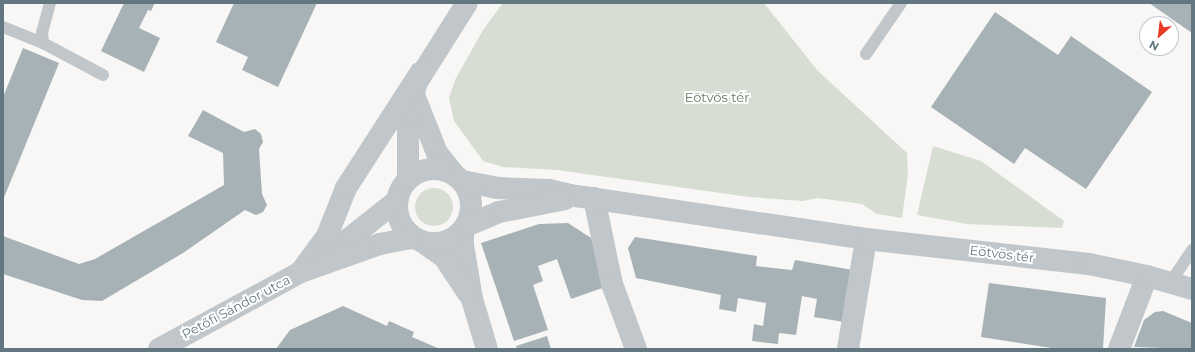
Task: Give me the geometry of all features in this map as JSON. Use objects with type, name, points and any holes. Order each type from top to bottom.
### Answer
[{"type":"street","points":[[307,269],[322,245],[346,188],[467,3]]},
{"type":"street","points":[[420,73],[408,115],[408,178],[398,200],[401,222],[418,240],[444,257],[472,299]]},
{"type":"street","points":[[414,95],[437,153],[457,177],[470,205],[463,245],[472,299],[487,349]]},
{"type":"street","points":[[408,178],[426,169],[434,168],[457,177]]},
{"type":"street","name":"Eötvös tér","points":[[457,177],[497,188],[549,190],[585,197],[866,239],[1089,264],[1147,276],[1192,289]]},
{"type":"street","points":[[585,197],[612,284],[636,349]]},
{"type":"street","name":"Eötvös tér","points":[[465,228],[499,212],[585,197]]},
{"type":"street","name":"Petőfi Sándor utca","points":[[158,349],[307,269],[398,200]]},
{"type":"street","points":[[418,240],[445,242],[465,228]]},
{"type":"street","points":[[848,349],[866,239]]},
{"type":"street","name":"Petőfi Sándor utca","points":[[307,269],[380,244],[418,240]]},
{"type":"street","points":[[1119,349],[1147,276]]},
{"type":"lane","points":[[43,44],[42,32],[50,3]]},
{"type":"lane","points":[[866,54],[901,3]]},
{"type":"lane","points":[[3,27],[43,44],[103,75]]},
{"type":"lane","points":[[1170,283],[1192,250]]},
{"type":"green space","name":"Eötvös tér","points":[[503,3],[764,3],[817,70],[907,153],[908,175],[902,218],[877,214],[862,204],[818,198],[803,201],[749,197],[557,170],[503,167],[483,161],[454,121],[449,98],[455,80],[483,30]]},
{"type":"green space","points":[[933,146],[981,161],[1064,221],[1062,228],[967,224],[917,215]]},
{"type":"green space","points":[[430,188],[438,188],[448,193],[452,200],[452,214],[448,221],[438,226],[430,226],[420,221],[418,218],[415,211],[415,203],[420,193],[423,191]]},
{"type":"building","points":[[124,3],[155,3],[151,11],[148,10],[139,28],[160,38],[144,72],[101,51]]},
{"type":"building","points":[[234,3],[317,3],[278,87],[242,70],[248,57],[216,42]]},
{"type":"building","points":[[1149,3],[1192,3],[1192,33],[1179,24],[1179,16],[1168,16]]},
{"type":"building","points":[[995,12],[1058,55],[1071,36],[1152,92],[1086,189],[1025,148],[1014,164],[931,107]]},
{"type":"building","points":[[23,48],[59,63],[3,200],[3,97]]},
{"type":"building","points":[[203,110],[244,132],[255,129],[261,134],[263,142],[259,149],[262,194],[267,205],[263,212],[256,215],[245,210],[183,253],[102,301],[82,300],[3,274],[3,236],[79,264],[95,259],[224,185],[223,153],[188,136]]},
{"type":"building","points":[[568,223],[591,238],[608,286],[571,299],[557,259],[538,266],[543,281],[533,285],[548,330],[514,341],[481,243],[539,224]]},
{"type":"building","points":[[635,237],[757,256],[756,266],[792,270],[795,260],[853,270],[844,322],[814,317],[817,299],[802,296],[796,335],[779,333],[778,344],[752,341],[754,324],[763,326],[766,303],[738,298],[736,312],[719,309],[721,295],[636,278],[628,248]]},
{"type":"building","points":[[989,283],[1106,298],[1103,349],[1058,349],[981,337]]},
{"type":"building","points":[[343,306],[387,326],[389,321],[414,332],[412,337],[440,349],[276,349],[290,330]]},
{"type":"building","points":[[1163,311],[1192,323],[1192,349],[1134,347],[1144,320],[1155,312]]},
{"type":"building","points":[[547,336],[551,349],[517,349],[516,346]]}]
